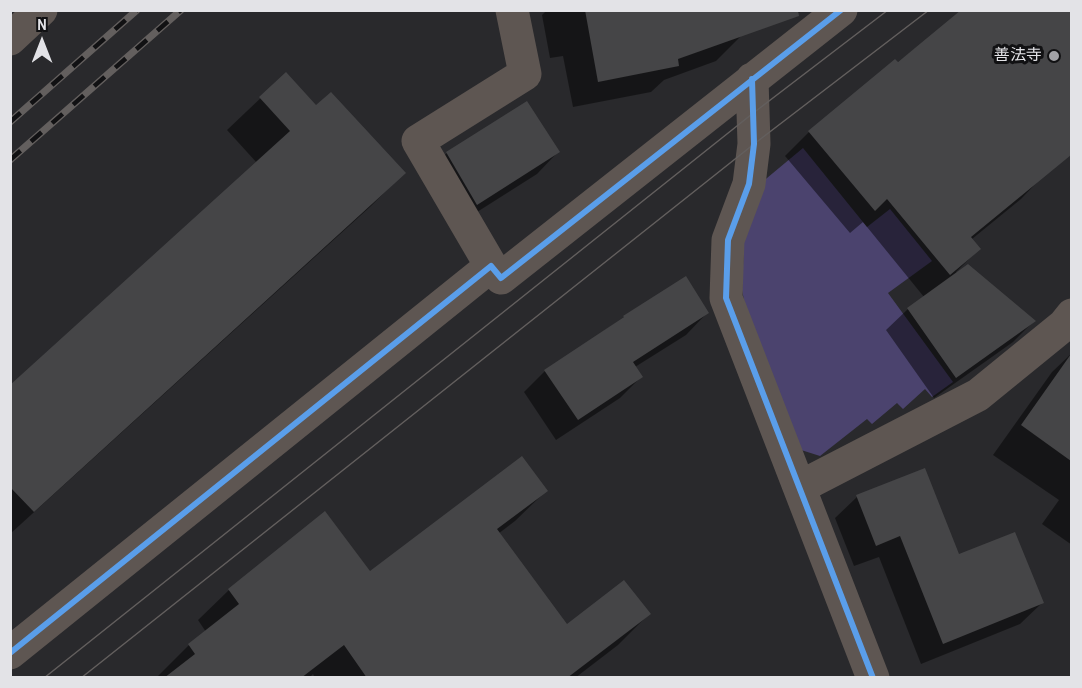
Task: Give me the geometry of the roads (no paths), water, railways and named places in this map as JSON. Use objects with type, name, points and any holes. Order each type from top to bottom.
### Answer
[{"type":"street","points":[[10,39],[41,10]]},
{"type":"street","points":[[512,10],[525,74],[418,141],[491,266],[501,278],[841,10]]},
{"type":"street","points":[[752,79],[754,144],[749,184],[728,240],[726,298],[873,678]]},
{"type":"street","points":[[10,653],[491,266]]},
{"type":"street","points":[[800,487],[978,395],[1064,325],[1071,315]]},
{"type":"tram line","points":[[44,678],[752,114],[888,10]]},
{"type":"tram line","points":[[81,678],[754,144],[929,10]]},
{"type":"railway","points":[[10,122],[137,10]]},
{"type":"railway","points":[[10,160],[181,10]]},
{"type":"place","name":"善法寺","points":[[1054,56]]}]
